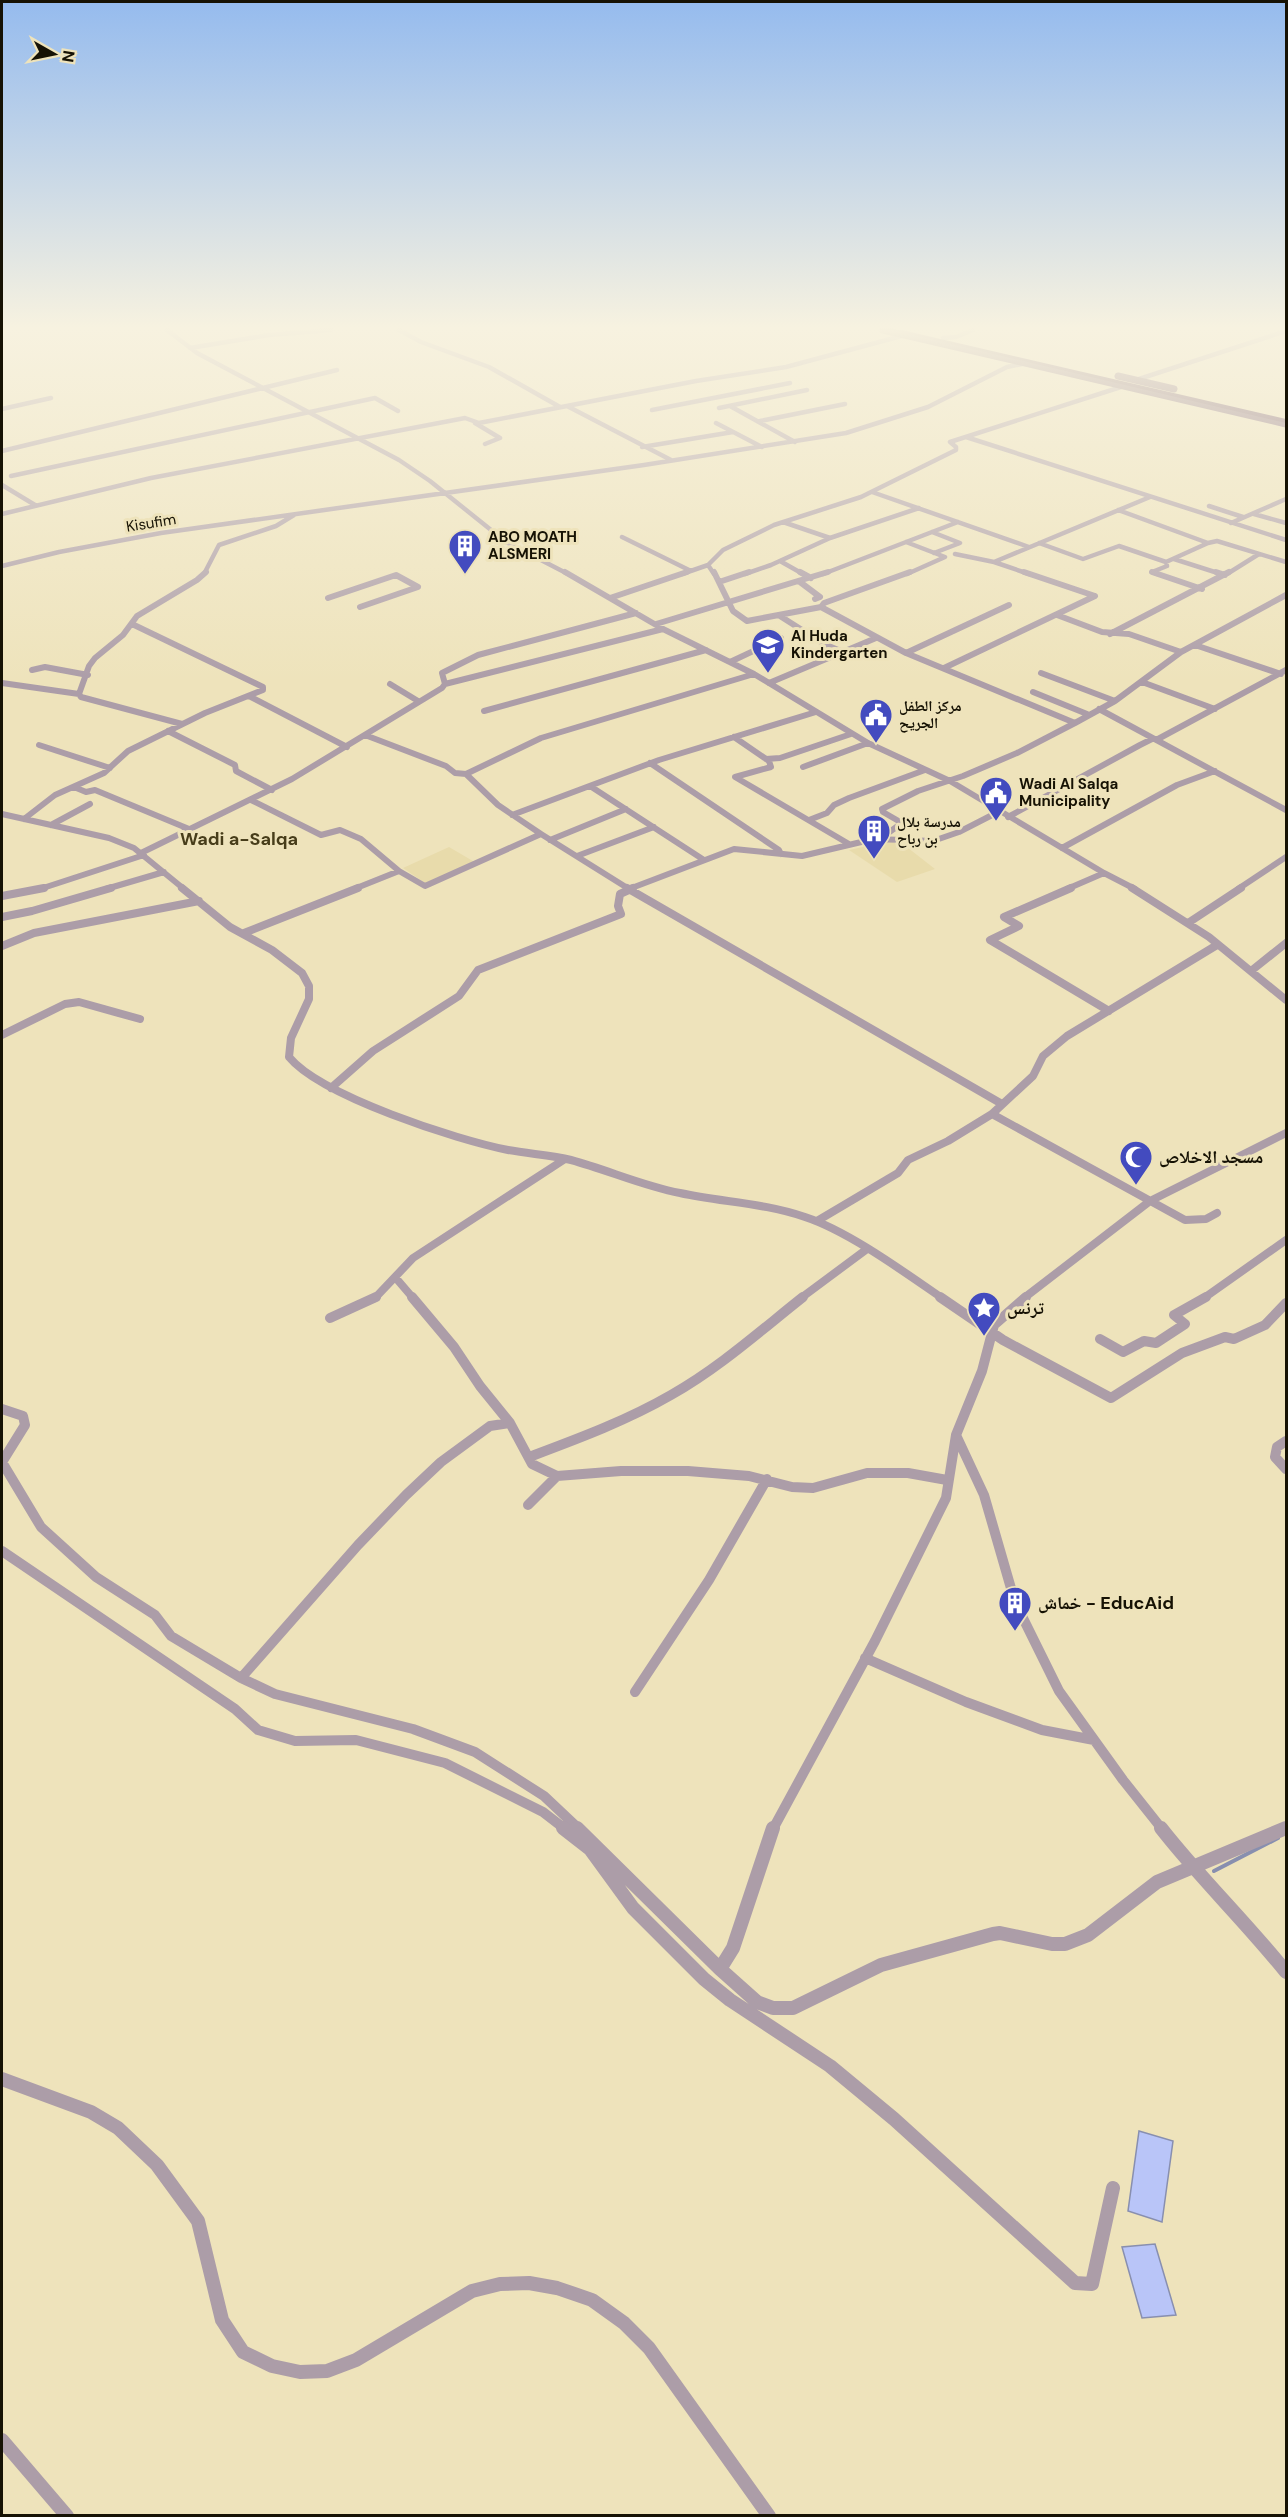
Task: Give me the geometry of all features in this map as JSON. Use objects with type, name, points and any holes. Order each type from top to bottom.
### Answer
[{"type":"street","points":[[2,451],[17,447]]},
{"type":"street","points":[[11,476],[144,447]]},
{"type":"street","points":[[2,514],[150,478],[311,447]]},
{"type":"street","points":[[376,447],[418,473],[506,542],[575,577],[663,628],[754,674],[851,734],[950,781],[1104,873],[1136,889],[1209,937],[1287,1000]]},
{"type":"street","points":[[643,447],[671,460]]},
{"type":"street","name":"Kisufim","points":[[2,566],[112,541],[759,447]]},
{"type":"street","points":[[610,598],[708,565],[723,550],[783,522],[861,497],[956,450],[956,447]]},
{"type":"street","points":[[998,447],[1287,540]]},
{"type":"street","points":[[2,485],[34,505]]},
{"type":"street","points":[[872,492],[1029,547]]},
{"type":"street","points":[[994,562],[1150,497]]},
{"type":"street","points":[[1232,523],[1287,499]]},
{"type":"street","points":[[1209,506],[1287,535]]},
{"type":"street","points":[[719,582],[780,561],[830,538],[919,508]]},
{"type":"street","points":[[1118,510],[1208,543]]},
{"type":"street","points":[[1262,510],[1287,518]]},
{"type":"street","points":[[79,694],[88,675],[89,666],[95,658],[132,624],[137,616],[202,576],[219,545],[276,526],[296,514]]},
{"type":"street","points":[[1254,514],[1287,523]]},
{"type":"street","points":[[783,522],[830,538]]},
{"type":"street","points":[[656,624],[800,582],[958,522]]},
{"type":"street","points":[[932,532],[960,543],[934,553]]},
{"type":"street","points":[[622,537],[691,571]]},
{"type":"street","points":[[1039,543],[1083,559],[1119,546],[1166,562],[1217,541],[1287,562]]},
{"type":"street","points":[[708,565],[719,582],[722,594],[737,616],[747,621],[821,607],[824,603],[892,580],[945,557],[906,542]]},
{"type":"street","points":[[944,668],[1095,596],[994,562],[955,554]]},
{"type":"street","points":[[1110,634],[1154,610],[1202,589],[1259,554]]},
{"type":"street","points":[[1174,559],[1225,574]]},
{"type":"street","points":[[780,561],[811,578]]},
{"type":"street","points":[[1166,562],[1167,566],[1152,572],[1202,589]]},
{"type":"street","points":[[328,598],[396,575],[418,587],[360,607]]},
{"type":"street","points":[[800,582],[820,597],[815,599]]},
{"type":"street","points":[[881,838],[903,824],[883,812],[882,809],[918,791],[950,781],[1017,753],[1075,723],[1142,682],[1180,652],[1287,595]]},
{"type":"street","points":[[906,653],[1009,605]]},
{"type":"street","points":[[821,607],[906,653],[1075,723]]},
{"type":"street","points":[[445,684],[442,673],[478,655],[636,613]]},
{"type":"street","points":[[1057,615],[1110,634],[1129,634],[1180,652]]},
{"type":"street","points":[[780,616],[824,644],[843,652]]},
{"type":"street","points":[[24,819],[55,795],[110,768],[124,753],[182,724],[264,688],[132,624]]},
{"type":"street","points":[[2,896],[37,890],[142,854],[272,790],[347,747],[418,701],[440,690],[445,684],[663,628]]},
{"type":"street","points":[[730,662],[781,638]]},
{"type":"street","points":[[769,683],[876,638]]},
{"type":"street","points":[[1195,645],[1284,672]]},
{"type":"street","points":[[484,711],[706,650]]},
{"type":"street","points":[[32,670],[45,667],[88,675]]},
{"type":"street","points":[[1008,817],[1140,745],[1152,739],[1158,739],[1284,672]]},
{"type":"street","points":[[1041,673],[1105,699],[1115,700]]},
{"type":"street","points":[[365,735],[446,766],[455,773],[466,774],[541,738],[754,674]]},
{"type":"street","points":[[1142,682],[1215,709]]},
{"type":"street","points":[[2,683],[79,694],[87,699],[182,724]]},
{"type":"street","points":[[390,684],[418,701]]},
{"type":"street","points":[[1033,692],[1087,714]]},
{"type":"street","points":[[249,696],[347,747]]},
{"type":"street","points":[[1099,709],[1287,810]]},
{"type":"street","points":[[512,815],[650,763],[816,712]]},
{"type":"street","points":[[168,731],[235,765],[236,771],[272,790]]},
{"type":"street","points":[[766,759],[780,758],[851,734]]},
{"type":"street","points":[[734,737],[766,759],[771,767],[735,777],[849,844]]},
{"type":"street","points":[[803,767],[868,743]]},
{"type":"street","points":[[39,745],[110,768]]},
{"type":"street","points":[[650,763],[779,850],[781,854]]},
{"type":"street","points":[[809,820],[827,813],[834,805],[849,798],[925,770]]},
{"type":"street","points":[[1062,848],[1166,792],[1176,784],[1215,771]]},
{"type":"street","points":[[466,774],[498,805],[512,815],[629,889],[1002,1104]]},
{"type":"street","points":[[590,786],[704,860]]},
{"type":"street","points":[[74,787],[86,792],[95,790],[189,829]]},
{"type":"street","points":[[252,800],[321,835],[340,830],[361,839],[399,871],[425,886],[541,834]]},
{"type":"street","points":[[51,825],[90,804]]},
{"type":"street","points":[[550,840],[626,809]]},
{"type":"street","points":[[331,1088],[373,1051],[459,996],[478,970],[621,914],[618,906],[620,894],[629,889],[742,848],[806,855],[881,838],[914,843],[934,841],[1000,811]]},
{"type":"street","points":[[2,814],[118,841],[142,854],[230,927],[244,933],[286,960],[307,980],[309,994],[307,1006],[291,1038],[289,1052],[291,1061],[299,1070],[331,1088],[386,1113],[448,1135],[507,1150],[565,1159],[668,1190],[796,1213],[817,1221],[867,1249],[992,1333],[1111,1398],[1182,1353],[1225,1337],[1234,1339],[1265,1325],[1287,1304]]},
{"type":"street","points":[[577,856],[654,827]]},
{"type":"street","points":[[1188,923],[1287,857]]},
{"type":"street","points":[[244,933],[399,871]]},
{"type":"street","points":[[2,917],[32,911],[164,872]]},
{"type":"street","points":[[1104,873],[1004,917],[1019,926],[990,940],[1109,1011]]},
{"type":"street","points":[[2,946],[34,933],[138,910],[199,901]]},
{"type":"street","points":[[1251,971],[1287,943]]},
{"type":"street","points":[[817,1221],[898,1173],[908,1161],[948,1141],[992,1114],[1033,1076],[1043,1056],[1067,1036],[1217,945]]},
{"type":"street","points":[[2,1035],[65,1004],[72,1003],[100,1006],[140,1018]]},
{"type":"street","points":[[992,1114],[1185,1220],[1206,1219],[1217,1213]]},
{"type":"street","points":[[720,1970],[733,1948],[773,1828],[865,1658],[946,1498],[947,1480],[956,1435],[982,1371],[994,1326],[1044,1281],[1150,1201],[1287,1133]]},
{"type":"street","points":[[330,1318],[374,1299],[412,1258],[565,1159]]},
{"type":"street","points":[[1100,1339],[1123,1352],[1144,1341],[1156,1343],[1185,1324],[1174,1315],[1199,1302],[1287,1240]]},
{"type":"street","points":[[529,1457],[626,1418],[690,1384],[766,1328],[839,1267],[867,1249]]},
{"type":"street","points":[[395,1277],[454,1347],[480,1386],[510,1423],[532,1464],[557,1476],[674,1471],[767,1479],[792,1486],[813,1488],[850,1477],[874,1473],[908,1473],[947,1480]]},
{"type":"street","points":[[2,1409],[23,1416],[25,1425],[2,1462],[41,1527],[96,1577],[155,1615],[171,1636],[241,1678],[275,1694],[413,1729],[475,1752],[544,1796],[623,1871],[720,1970],[757,2002],[773,2008],[793,2008],[881,1965],[1000,1933],[1052,1944],[1065,1944],[1088,1935],[1157,1882],[1287,1828]]},
{"type":"street","points":[[241,1678],[358,1545],[406,1495],[441,1462],[490,1426],[510,1423]]},
{"type":"street","points":[[956,1435],[984,1496],[1015,1602],[1059,1691],[1191,1866],[1287,1972]]},
{"type":"street","points":[[1287,1441],[1277,1447],[1275,1457],[1287,1469]]},
{"type":"street","points":[[528,1505],[557,1476]]},
{"type":"street","points":[[635,1692],[709,1580],[767,1479]]},
{"type":"street","points":[[2,1551],[235,1709],[258,1730],[295,1741],[356,1740],[445,1763],[543,1812],[590,1850],[633,1908],[704,1979],[738,2006],[831,2066],[1001,2214],[1074,2283],[1092,2284],[1113,2188]]},
{"type":"street","points":[[865,1658],[966,1702],[1042,1730],[1094,1740]]},
{"type":"street","points":[[2,2079],[91,2112],[118,2128],[157,2165],[198,2221],[222,2320],[243,2352],[272,2366],[300,2372],[327,2371],[356,2360],[472,2291],[500,2284],[529,2283],[557,2288],[592,2300],[624,2323],[649,2348],[769,2516]]},
{"type":"street","points":[[2,2440],[67,2516]]},
{"type":"shaded area","points":[[891,841],[898,845],[903,844],[935,869],[897,882],[849,850]]},
{"type":"shaded area","points":[[449,847],[478,864],[425,883],[403,868]]},
{"type":"water","points":[[1139,2131],[1173,2141],[1162,2222],[1128,2211]]},
{"type":"water","points":[[1155,2244],[1176,2315],[1142,2318],[1122,2247]]},
{"type":"waterway","points":[[1214,1871],[1278,1838]]},
{"type":"place","name":"ABO MOATH ALSMERI","points":[[465,575]]},
{"type":"place","name":"Al Huda Kindergarten","points":[[768,674]]},
{"type":"place","name":"مركز الطفل الجريح","points":[[876,744]]},
{"type":"place","name":"Wadi Al Salqa Municipality","points":[[996,822]]},
{"type":"place","name":"مدرسة بلال بن رباح","points":[[874,860]]},
{"type":"place","name":"مسجد الاخلاص","points":[[1136,1186]]},
{"type":"place","name":"ترنس","points":[[984,1337]]},
{"type":"place","name":"خماش - EducAid","points":[[1015,1632]]},
{"type":"district","name":"Wadi a-Salqa","points":[[239,839]]}]
